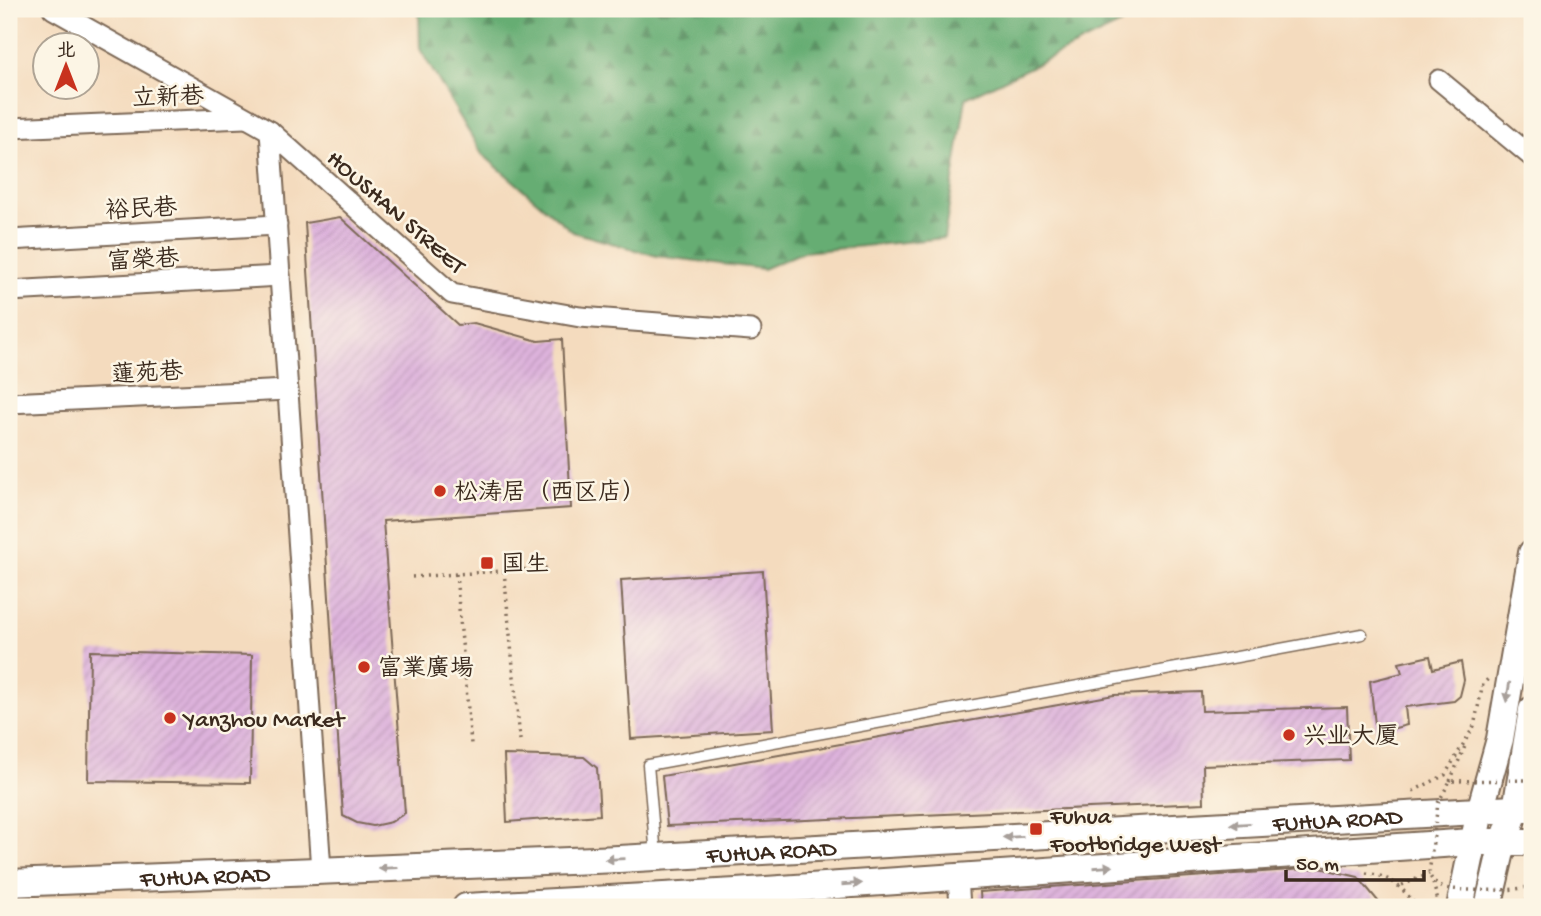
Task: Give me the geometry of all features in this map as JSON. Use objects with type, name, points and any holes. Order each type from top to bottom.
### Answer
[{"type":"main road","points":[[1460,907],[1472,842],[1500,739],[1532,552]]},
{"type":"main road","points":[[1488,907],[1503,843],[1524,808],[1532,710]]},
{"type":"main road","name":"FUHUA ROAD","points":[[9,883],[656,856],[1524,808]]},
{"type":"main road","name":"FUHUA ROAD","points":[[466,907],[737,900],[958,877],[1472,842],[1532,842]]},
{"type":"street","name":"HOUSHAN STREET","points":[[53,9],[270,131],[452,293],[580,317],[751,330]]},
{"type":"street","points":[[1439,80],[1532,157]]},
{"type":"street","name":"立新巷","points":[[9,128],[246,118]]},
{"type":"street","points":[[270,131],[321,870]]},
{"type":"street","name":"裕民巷","points":[[9,240],[276,225]]},
{"type":"street","name":"富榮巷","points":[[9,290],[280,275]]},
{"type":"street","name":"蓮苑巷","points":[[9,403],[288,390]]},
{"type":"street","points":[[958,877],[960,907]]},
{"type":"lane","points":[[656,856],[648,765],[1362,634]]},
{"type":"path","points":[[412,577],[547,568]]},
{"type":"path","points":[[504,571],[520,740]]},
{"type":"path","points":[[456,574],[471,744]]},
{"type":"path","points":[[1438,907],[1429,874],[1438,803],[1474,726],[1483,684],[1514,657]]},
{"type":"path","points":[[1405,795],[1445,775],[1474,726]]},
{"type":"path","points":[[1450,781],[1532,780]]},
{"type":"path","points":[[1337,852],[1346,871],[1378,874],[1402,885],[1417,907]]},
{"type":"path","points":[[1402,885],[1429,874]]},
{"type":"path","points":[[1433,883],[1444,888],[1532,886],[1525,907]]},
{"type":"green space","points":[[419,9],[1152,9],[966,98],[944,238],[803,252],[763,269],[657,256],[573,232],[482,154],[420,49]]},
{"type":"building","name":"富業廣場","points":[[340,217],[458,325],[474,323],[538,341],[562,339],[571,508],[383,521],[405,813],[391,822],[373,826],[357,823],[343,816],[305,223]]},
{"type":"building","points":[[763,571],[773,730],[631,739],[621,580]]},
{"type":"building","name":"Yanzhou Market","points":[[90,651],[252,655],[250,783],[88,781]]},
{"type":"building","points":[[1430,656],[1433,669],[1461,662],[1464,680],[1460,696],[1454,701],[1405,707],[1407,725],[1376,733],[1370,681],[1402,673],[1399,663]]},
{"type":"building","points":[[1201,692],[1202,711],[1347,707],[1349,760],[1203,765],[1204,803],[667,826],[662,776],[1114,695]]},
{"type":"building","points":[[504,755],[584,757],[597,768],[600,815],[507,822]]},
{"type":"building","points":[[1320,868],[1358,877],[1383,907],[981,907],[980,892]]},
{"type":"place","name":"松涛居（西区店）","points":[[440,491]]},
{"type":"place","name":"国生","points":[[487,563]]},
{"type":"place","name":"富業廣場","points":[[364,667]]},
{"type":"place","name":"Yanzhou Market","points":[[170,718]]},
{"type":"place","name":"兴业大厦","points":[[1289,735]]},
{"type":"place","name":"Fuhua Footbridge West","points":[[1036,829]]}]
